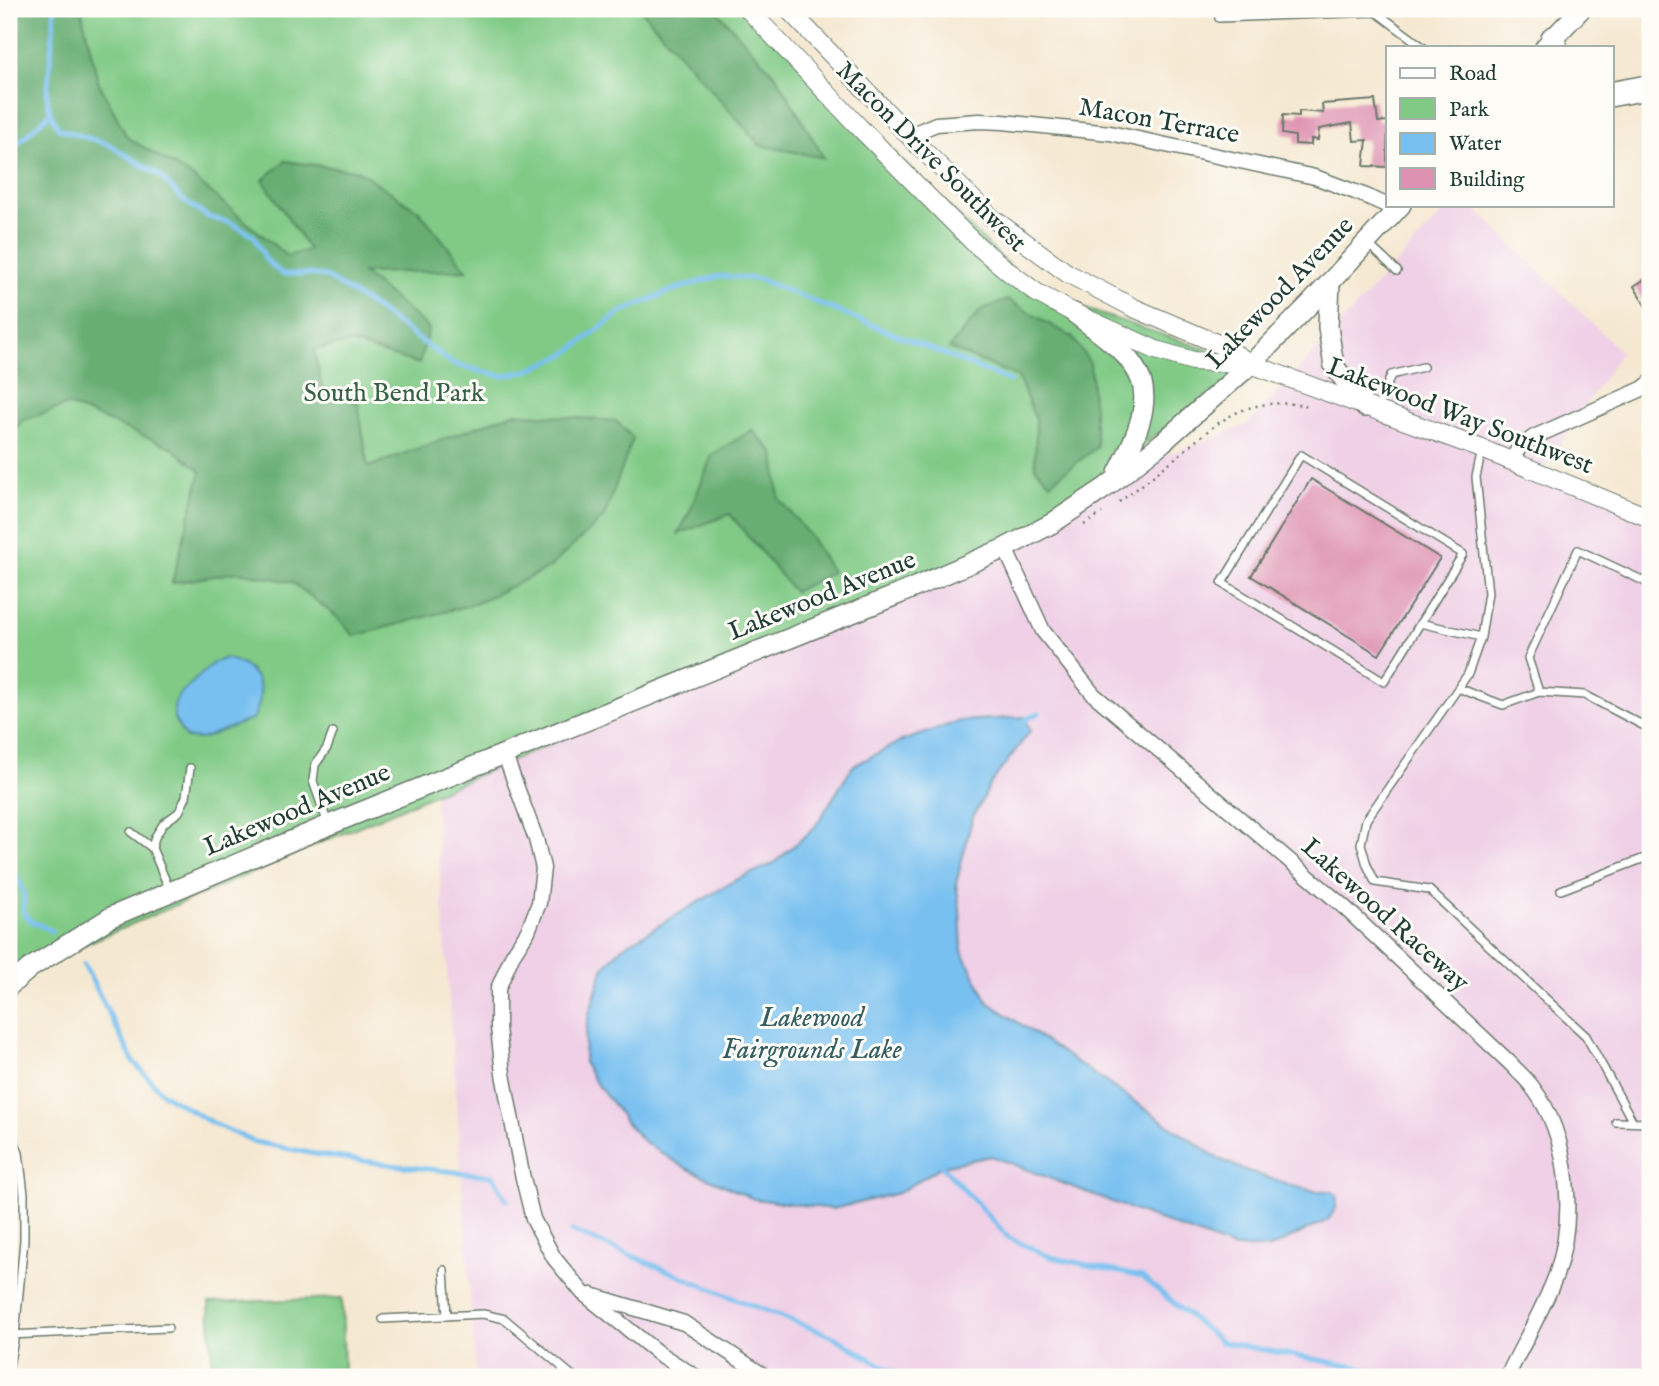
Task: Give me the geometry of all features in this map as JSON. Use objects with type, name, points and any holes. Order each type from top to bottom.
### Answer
[{"type":"highway","points":[[1614,94],[1650,87]]},
{"type":"main road","points":[[1550,44],[1581,9]]},
{"type":"main road","name":"Lakewood Avenue","points":[[9,986],[30,968],[111,917],[328,825],[899,594],[1005,548],[1051,524],[1163,442],[1251,365],[1398,208]]},
{"type":"main road","points":[[1330,282],[1328,327],[1334,366],[1371,409]]},
{"type":"main road","points":[[1074,313],[1124,351],[1138,370],[1143,384],[1145,403],[1141,421],[1113,481]]},
{"type":"street","name":"Macon Drive Southwest","points":[[748,9],[859,127],[972,241],[1037,293],[1156,350],[1193,361],[1251,365]]},
{"type":"street","name":"Macon Drive Southwest","points":[[788,9],[908,136],[992,219],[1067,273],[1134,308],[1223,346],[1251,365]]},
{"type":"street","name":"Macon Terrace","points":[[908,136],[936,124],[979,121],[1110,133],[1315,177],[1386,205]]},
{"type":"street","name":"Lakewood Way Southwest","points":[[1251,365],[1482,449],[1650,518]]},
{"type":"street","points":[[1511,461],[1519,449],[1534,437],[1650,383]]},
{"type":"street","name":"Lakewood Raceway","points":[[1005,548],[1043,631],[1093,694],[1343,906],[1534,1088],[1551,1118],[1562,1153],[1567,1184],[1564,1243],[1556,1274],[1542,1309],[1507,1377]]},
{"type":"street","points":[[504,753],[536,839],[542,868],[540,903],[498,989],[498,1027],[503,1074],[533,1219],[554,1258],[583,1293],[658,1353],[696,1377]]},
{"type":"street","points":[[583,1293],[684,1323],[766,1377]]},
{"type":"lane","points":[[1219,18],[1376,12],[1422,46]]},
{"type":"lane","points":[[1366,243],[1397,271]]},
{"type":"lane","points":[[1371,409],[1391,374],[1423,367]]},
{"type":"lane","points":[[1482,449],[1476,477],[1488,593],[1481,637],[1468,674],[1366,820],[1361,844],[1367,865],[1376,882],[1429,890],[1586,1036],[1633,1122]]},
{"type":"lane","points":[[1301,455],[1463,554],[1420,623],[1384,682],[1222,583],[1301,455]]},
{"type":"lane","points":[[1539,692],[1528,658],[1578,550],[1650,584]]},
{"type":"lane","points":[[1420,623],[1481,637]]},
{"type":"lane","points":[[1458,688],[1503,705],[1539,692],[1585,695],[1650,729]]},
{"type":"lane","points":[[328,825],[313,780],[315,765],[327,748],[333,732]]},
{"type":"lane","points":[[152,848],[164,823],[179,812],[186,797],[190,768]]},
{"type":"lane","points":[[131,832],[152,848],[170,891]]},
{"type":"lane","points":[[1561,890],[1650,856]]},
{"type":"lane","points":[[1616,1122],[1650,1123]]},
{"type":"lane","points":[[9,1127],[19,1153],[24,1194],[24,1240],[9,1366]]},
{"type":"lane","points":[[444,1270],[447,1316]]},
{"type":"lane","points":[[383,1319],[483,1314],[505,1319],[574,1377]]},
{"type":"lane","points":[[12,1335],[168,1328]]},
{"type":"lane","points":[[562,1367],[562,1377]]},
{"type":"path","points":[[1120,501],[1222,420],[1256,406],[1292,403],[1310,406]]},
{"type":"path","points":[[1078,528],[1109,509]]},
{"type":"shaded area","points":[[1449,206],[1473,206],[1621,352],[1544,469],[1650,512],[1650,1377],[476,1377],[433,772],[1087,494],[1112,475],[1247,425]]},
{"type":"green space","name":"South Bend Park","points":[[9,9],[748,9],[1037,293],[1251,364],[1005,548],[30,968],[9,985]]},
{"type":"green space","points":[[9,9],[81,9],[98,81],[127,137],[191,176],[287,256],[309,250],[263,180],[285,161],[359,171],[419,211],[467,270],[363,273],[429,328],[419,364],[351,343],[314,349],[322,387],[358,403],[368,467],[514,413],[616,421],[633,438],[604,517],[549,568],[477,603],[354,636],[338,618],[292,582],[238,572],[172,583],[201,471],[171,447],[68,405],[21,421],[9,441]]},
{"type":"green space","points":[[640,9],[715,9],[777,77],[824,158],[760,145]]},
{"type":"green space","points":[[1008,300],[1072,337],[1090,363],[1097,447],[1050,483],[1035,467],[1036,420],[1018,377],[949,348],[982,309]]},
{"type":"green space","points":[[752,430],[774,453],[779,499],[810,536],[832,572],[794,592],[730,514],[678,534],[712,455]]},
{"type":"green space","points":[[342,1298],[344,1377],[213,1377],[209,1303]]},
{"type":"water","points":[[225,658],[246,667],[257,680],[260,698],[253,719],[201,739],[186,738],[174,719],[174,706],[178,696],[213,663]]},
{"type":"water","name":"Lakewood Fairgrounds Lake","points":[[1025,717],[1030,731],[991,783],[972,819],[956,884],[962,951],[988,1002],[1219,1159],[1289,1185],[1314,1191],[1330,1191],[1337,1195],[1336,1208],[1328,1220],[1270,1248],[1233,1248],[991,1156],[942,1166],[898,1193],[833,1209],[754,1199],[686,1168],[644,1142],[597,1085],[584,1063],[589,1014],[604,967],[621,948],[736,880],[773,864],[815,827],[853,766],[899,742],[960,721]]},
{"type":"building","points":[[1375,100],[1378,122],[1386,121],[1386,167],[1364,166],[1367,140],[1354,141],[1352,123],[1319,129],[1318,140],[1311,139],[1311,145],[1295,144],[1295,136],[1282,134],[1283,115],[1299,116],[1299,111],[1323,113],[1322,104]]},
{"type":"building","points":[[1650,276],[1650,313],[1634,286]]},
{"type":"building","points":[[1311,479],[1440,558],[1379,655],[1251,576]]},
{"type":"waterway","points":[[55,9],[47,96],[50,113],[59,129],[108,144],[159,175],[182,199],[208,217],[231,223],[254,236],[266,260],[282,274],[325,276],[374,307],[453,364],[502,376],[527,371],[566,354],[621,312],[673,290],[720,276],[759,279],[1010,381]]},
{"type":"waterway","points":[[9,152],[50,113]]},
{"type":"waterway","points":[[1019,723],[1039,713]]},
{"type":"waterway","points":[[9,868],[22,888],[23,912],[31,921],[52,931]]},
{"type":"waterway","points":[[84,964],[133,1061],[162,1093],[212,1123],[255,1142],[320,1155],[493,1176],[507,1200]]},
{"type":"waterway","points":[[941,1162],[1009,1238],[1051,1257],[1142,1277],[1221,1342],[1362,1368],[1396,1377]]},
{"type":"waterway","points":[[572,1231],[832,1336],[901,1377]]}]
